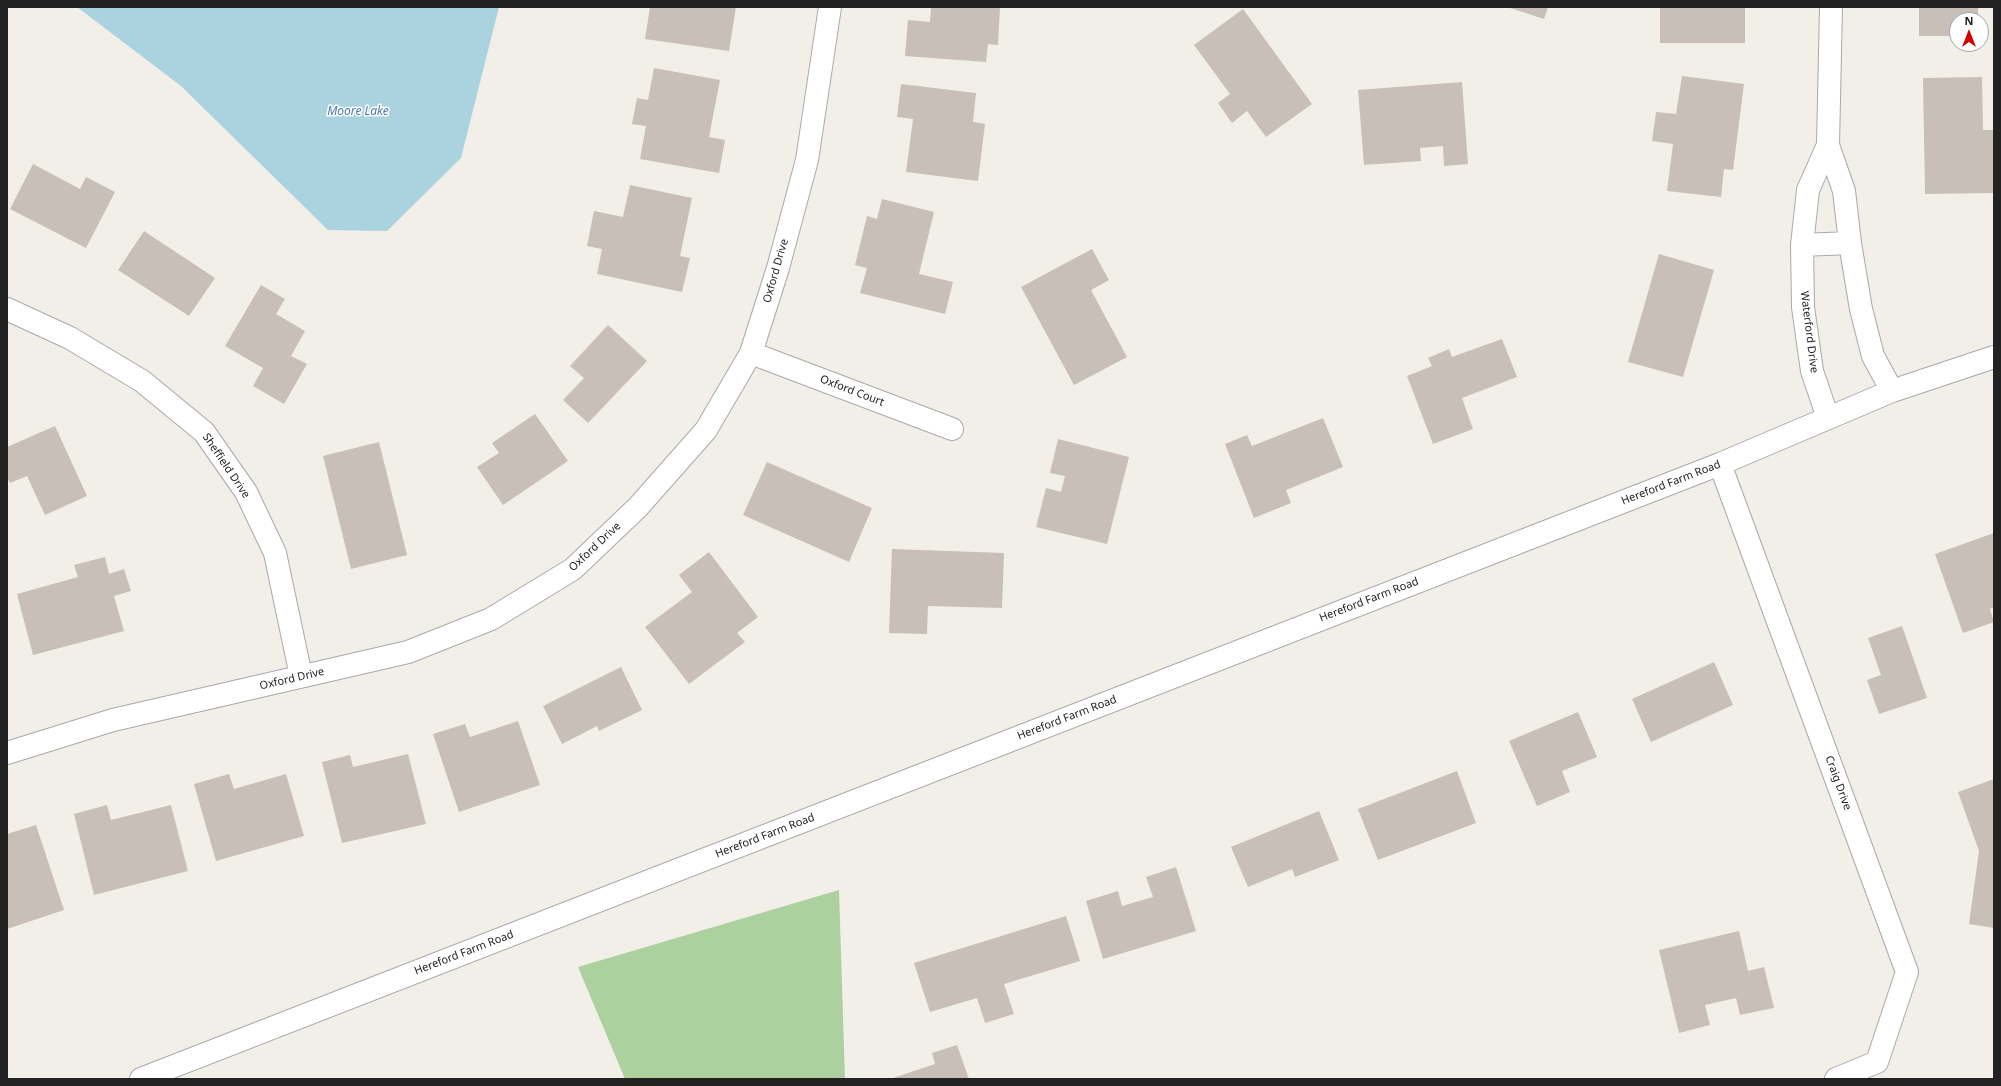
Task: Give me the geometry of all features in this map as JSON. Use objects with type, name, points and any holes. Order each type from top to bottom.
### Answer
[{"type":"street","name":"Oxford Drive","points":[[7,753],[113,720],[408,652],[491,619],[573,570],[638,507],[706,430],[751,352],[778,268],[807,160],[830,7]]},
{"type":"street","name":"Waterford Drive","points":[[1831,7],[1828,145],[1844,191],[1850,243],[1861,309],[1873,356],[1892,391]]},
{"type":"street","name":"Waterford Drive","points":[[1828,145],[1808,190],[1802,245],[1803,307],[1812,371],[1828,418]]},
{"type":"street","points":[[1802,245],[1850,243]]},
{"type":"street","name":"Sheffield Drive","points":[[7,309],[70,338],[142,381],[204,432],[246,492],[275,553],[301,676]]},
{"type":"street","name":"Oxford Court","points":[[751,352],[952,429]]},
{"type":"street","name":"Hereford Farm Road","points":[[140,1079],[1720,464],[1892,391],[1994,358]]},
{"type":"street","name":"Craig Drive","points":[[1720,464],[1907,972],[1877,1062],[1836,1079]]},
{"type":"green space","points":[[839,890],[845,1079],[625,1079],[578,967]]},
{"type":"water","name":"Moore Lake","points":[[77,7],[499,7],[461,158],[387,231],[328,230],[181,86]]},
{"type":"building","points":[[650,7],[736,7],[729,51],[645,39]]},
{"type":"building","points":[[931,7],[1000,7],[998,45],[988,44],[986,62],[905,56],[908,20],[930,22]]},
{"type":"building","points":[[1507,7],[1548,7],[1544,19]]},
{"type":"building","points":[[1660,7],[1745,7],[1745,43],[1660,43]]},
{"type":"building","points":[[1919,7],[1978,7],[1978,12],[1949,12],[1949,36],[1919,36]]},
{"type":"building","points":[[1243,9],[1312,104],[1266,137],[1247,111],[1232,123],[1218,103],[1230,94],[1194,45]]},
{"type":"building","points":[[654,68],[720,80],[709,137],[725,140],[719,173],[640,159],[646,126],[632,124],[637,98],[648,100]]},
{"type":"building","points":[[1682,76],[1744,84],[1733,170],[1724,169],[1721,197],[1667,191],[1673,144],[1652,141],[1656,112],[1676,114]]},
{"type":"building","points":[[1982,77],[1983,130],[1994,130],[1994,193],[1925,194],[1923,78]]},
{"type":"building","points":[[1462,82],[1468,164],[1444,166],[1443,146],[1420,148],[1421,161],[1364,165],[1358,90]]},
{"type":"building","points":[[901,84],[976,93],[973,122],[985,124],[978,181],[906,172],[913,119],[897,117]]},
{"type":"building","points":[[33,164],[80,189],[86,177],[115,192],[86,248],[10,209]]},
{"type":"building","points":[[630,185],[692,198],[680,256],[690,258],[682,292],[597,274],[602,249],[587,246],[594,211],[623,217]]},
{"type":"building","points":[[882,199],[934,212],[919,274],[953,282],[945,314],[860,293],[867,268],[855,265],[867,216],[877,219]]},
{"type":"building","points":[[144,231],[215,278],[189,316],[118,270]]},
{"type":"building","points":[[1092,249],[1109,280],[1091,290],[1127,357],[1074,385],[1021,287]]},
{"type":"building","points":[[1659,254],[1714,270],[1683,377],[1628,362]]},
{"type":"building","points":[[261,285],[285,299],[276,314],[305,331],[291,356],[307,364],[284,404],[253,386],[263,368],[225,346]]},
{"type":"building","points":[[608,325],[647,361],[588,423],[563,400],[584,378],[570,366]]},
{"type":"building","points":[[1502,339],[1517,377],[1462,398],[1473,429],[1433,444],[1407,376],[1432,366],[1428,358],[1449,349],[1452,357]]},
{"type":"building","points":[[535,414],[568,461],[503,505],[477,467],[499,453],[492,443]]},
{"type":"building","points":[[1323,418],[1343,467],[1286,490],[1291,503],[1254,518],[1225,444],[1247,435],[1252,446]]},
{"type":"building","points":[[55,426],[87,496],[45,515],[27,476],[10,483],[7,477],[7,447]]},
{"type":"building","points":[[1058,439],[1129,457],[1107,544],[1036,527],[1046,488],[1061,492],[1065,476],[1050,473]]},
{"type":"building","points":[[379,442],[407,555],[351,569],[323,456]]},
{"type":"building","points":[[767,462],[872,508],[849,562],[743,515]]},
{"type":"building","points":[[1994,533],[1994,607],[1990,609],[1994,622],[1963,633],[1935,554]]},
{"type":"building","points":[[892,549],[1004,553],[1002,608],[928,606],[927,634],[889,633]]},
{"type":"building","points":[[709,552],[758,617],[737,633],[745,642],[689,684],[645,627],[692,592],[679,575]]},
{"type":"building","points":[[105,557],[109,574],[124,569],[131,591],[114,596],[124,631],[33,655],[17,594],[78,577],[74,565]]},
{"type":"building","points":[[1902,626],[1927,698],[1879,714],[1867,680],[1881,675],[1868,638]]},
{"type":"building","points":[[1714,662],[1733,705],[1651,742],[1632,699]]},
{"type":"building","points":[[621,667],[642,710],[599,731],[597,726],[562,744],[543,706]]},
{"type":"building","points":[[1578,712],[1597,757],[1562,771],[1570,792],[1537,806],[1509,741]]},
{"type":"building","points":[[518,721],[540,785],[459,812],[433,734],[465,724],[470,737]]},
{"type":"building","points":[[408,754],[426,824],[342,843],[322,762],[350,755],[353,767]]},
{"type":"building","points":[[1457,771],[1476,823],[1378,860],[1358,809]]},
{"type":"building","points":[[229,774],[234,789],[286,774],[304,836],[216,861],[194,784]]},
{"type":"building","points":[[1994,779],[1994,928],[1969,924],[1979,851],[1958,792]]},
{"type":"building","points":[[107,805],[111,820],[171,805],[188,871],[94,895],[74,814]]},
{"type":"building","points":[[1319,811],[1339,860],[1295,877],[1292,869],[1248,887],[1231,847]]},
{"type":"building","points":[[36,825],[64,910],[7,929],[7,834]]},
{"type":"building","points":[[1176,867],[1196,931],[1103,959],[1086,901],[1118,891],[1122,906],[1153,897],[1146,877]]},
{"type":"building","points":[[1066,916],[1080,961],[1004,984],[1014,1014],[985,1023],[977,998],[930,1012],[914,963]]},
{"type":"building","points":[[1739,931],[1748,971],[1764,967],[1774,1008],[1740,1015],[1736,998],[1705,1005],[1710,1025],[1679,1033],[1659,950]]},
{"type":"building","points":[[957,1045],[969,1079],[890,1079],[935,1064],[932,1053]]}]
